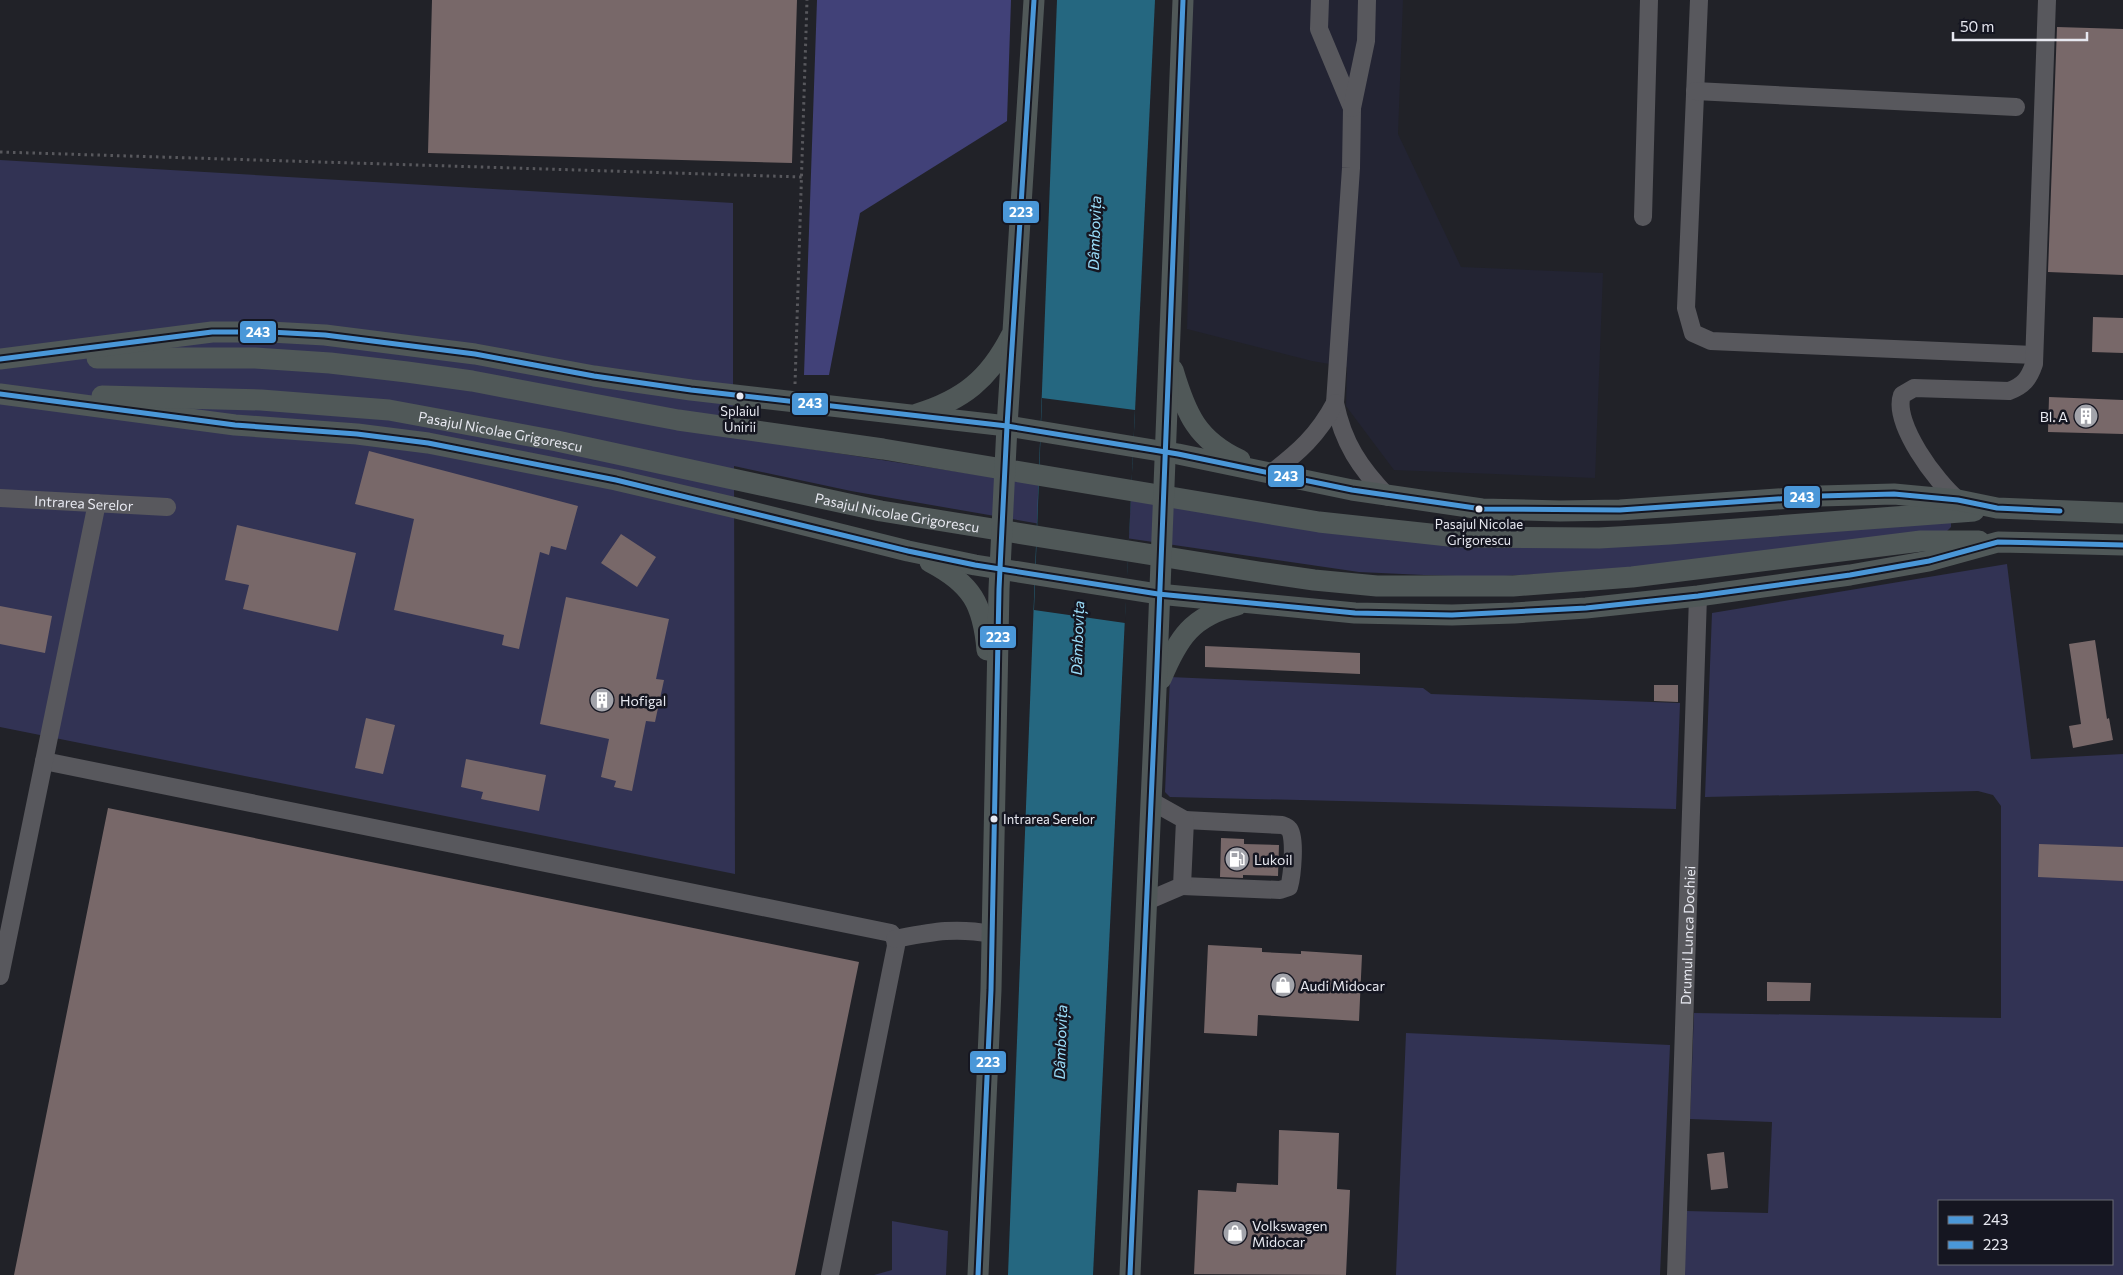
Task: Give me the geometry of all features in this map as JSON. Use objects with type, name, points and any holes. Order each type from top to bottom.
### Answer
[{"type":"main road","points":[[978,1275],[992,934],[1000,570],[1007,426],[1034,0]]},
{"type":"main road","points":[[1130,1275],[1156,690],[1158,594],[1183,0]]},
{"type":"main road","points":[[912,415],[943,405],[974,387],[996,363],[1014,331]]},
{"type":"main road","points":[[4,359],[183,334],[270,332],[411,344],[640,383],[1007,426],[1165,452],[1388,497],[1482,509],[1560,511],[1672,507],[1869,494],[1909,495],[1958,500],[1997,508]]},
{"type":"main road","points":[[1169,355],[1184,399],[1197,429],[1205,438],[1230,455],[1270,474]]},
{"type":"main road","points":[[4,359],[210,356],[330,363],[472,381],[678,420],[883,449],[1262,512],[1355,526],[1428,534],[1549,539],[1670,534],[1997,508],[2123,514]]},
{"type":"main road","points":[[4,394],[208,422],[357,434],[444,446],[671,492],[908,551],[1000,570],[1158,594],[1354,613],[1452,615],[1552,611],[1698,596],[1906,566],[1998,542],[2123,545]]},
{"type":"main road","name":"Pasajul Nicolae Grigorescu","points":[[4,394],[253,399],[389,410],[557,441],[881,511],[1259,572],[1314,580],[1386,586],[1513,586],[1632,577],[1921,541],[1960,540],[1998,542]]},
{"type":"main road","points":[[908,551],[957,578],[974,596],[979,606],[985,629],[988,668],[996,707]]},
{"type":"main road","points":[[1156,690],[1175,646],[1193,624],[1225,608],[1246,603]]},
{"type":"street","points":[[1320,0],[1319,29],[1352,108]]},
{"type":"street","points":[[1367,0],[1366,41],[1352,108],[1351,168],[1335,403],[1339,424],[1347,443],[1368,475],[1388,497]]},
{"type":"street","points":[[1643,217],[1650,0]]},
{"type":"street","points":[[1699,0],[1686,308],[1693,333],[1711,341],[2034,355]]},
{"type":"street","points":[[1958,500],[1936,479],[1918,452],[1900,409],[1900,401],[1902,395],[1914,388],[2009,391],[2018,388],[2026,382],[2031,374],[2034,355],[2047,0]]},
{"type":"street","points":[[1695,91],[2016,107]]},
{"type":"street","points":[[1270,474],[1312,439],[1324,424],[1335,403]]},
{"type":"street","name":"Intrarea Serelor","points":[[0,498],[167,506]]},
{"type":"street","points":[[0,976],[96,503]]},
{"type":"street","name":"Drumul Lunca Dochiei","points":[[1676,1275],[1698,596]]},
{"type":"street","points":[[44,761],[891,933],[895,939],[896,946],[830,1275]]},
{"type":"street","points":[[1147,901],[1182,886],[1280,890],[1289,886],[1292,878],[1292,837],[1290,829],[1282,825],[1185,820],[1151,801]]},
{"type":"street","points":[[1182,886],[1185,820]]},
{"type":"street","points":[[895,939],[943,930],[968,930],[992,934]]},
{"type":"path","points":[[794,402],[807,0]]},
{"type":"path","points":[[0,152],[802,176]]},
{"type":"shaded area","points":[[817,0],[1011,0],[1007,121],[860,213],[829,375],[804,375]]},
{"type":"shaded area","points":[[1191,0],[1403,0],[1398,134],[1461,267],[1603,273],[1595,478],[1394,470],[1346,406],[1347,367],[1312,361],[1187,329],[1190,222],[1185,159]]},
{"type":"shaded area","points":[[0,160],[733,203],[733,437],[1361,534],[1951,522],[1951,527],[1946,532],[1611,570],[1487,577],[1359,572],[1098,534],[851,491],[734,466],[735,874],[0,727]]},
{"type":"shaded area","points":[[2007,564],[2031,759],[2123,754],[2123,1275],[1683,1275],[1686,1211],[1768,1213],[1772,1122],[1690,1119],[1694,1013],[2001,1018],[2001,806],[1993,795],[1978,791],[1705,797],[1712,613]]},
{"type":"shaded area","points":[[1170,677],[1423,688],[1431,694],[1680,703],[1676,809],[1170,797],[1165,792]]},
{"type":"shaded area","points":[[1406,1033],[1670,1045],[1660,1275],[1396,1275]]},
{"type":"shaded area","points":[[892,1221],[948,1231],[946,1275],[874,1275],[892,1270]]},
{"type":"water","name":"Dâmbovița","points":[[1057,0],[1155,0],[1093,1275],[1008,1275]]},
{"type":"pier","points":[[1042,398],[1135,410],[1125,623],[1034,610]]},
{"type":"building","points":[[432,0],[797,0],[792,163],[428,153]]},
{"type":"building","points":[[2057,27],[2123,29],[2123,275],[2048,272]]},
{"type":"building","points":[[2093,317],[2123,318],[2123,353],[2092,352]]},
{"type":"building","name":"Bl. A","points":[[2049,397],[2123,400],[2123,434],[2048,432]]},
{"type":"building","points":[[369,451],[578,506],[566,550],[551,546],[549,555],[540,552],[519,649],[502,645],[504,635],[394,610],[414,519],[355,504]]},
{"type":"building","points":[[237,525],[356,553],[338,631],[243,609],[249,585],[225,580]]},
{"type":"building","points":[[621,534],[656,557],[637,587],[601,563]]},
{"type":"building","name":"Hofigal","points":[[566,597],[669,619],[656,679],[664,680],[655,722],[646,721],[632,791],[614,787],[616,781],[601,777],[609,739],[540,724]]},
{"type":"building","points":[[0,606],[52,616],[45,653],[0,644]]},
{"type":"building","points":[[2095,640],[2107,719],[2109,718],[2113,740],[2073,748],[2069,726],[2081,724],[2069,644]]},
{"type":"building","points":[[1205,646],[1360,653],[1360,674],[1205,667]]},
{"type":"building","points":[[1654,685],[1678,685],[1678,702],[1654,701]]},
{"type":"building","points":[[366,718],[395,725],[383,774],[355,768]]},
{"type":"building","points":[[466,759],[546,775],[539,811],[481,799],[483,792],[461,787]]},
{"type":"building","points":[[108,808],[859,962],[795,1275],[14,1275]]},
{"type":"building","points":[[1221,838],[1244,839],[1244,844],[1279,845],[1278,876],[1243,875],[1243,878],[1220,877]]},
{"type":"building","points":[[2039,844],[2123,847],[2123,881],[2038,877]]},
{"type":"building","name":"Audi Midocar","points":[[1208,945],[1262,948],[1262,952],[1301,954],[1301,951],[1362,955],[1359,1021],[1258,1015],[1257,1036],[1204,1033]]},
{"type":"building","points":[[1767,982],[1811,983],[1810,1001],[1767,1001]]},
{"type":"building","points":[[1279,1130],[1339,1133],[1337,1189],[1350,1190],[1346,1275],[1194,1274],[1198,1190],[1236,1192],[1237,1183],[1278,1185]]},
{"type":"building","points":[[1724,1152],[1728,1188],[1711,1190],[1707,1154]]},
{"type":"transit line","name":"223","points":[[978,1275],[991,990],[999,589],[1007,426],[1034,0]]},
{"type":"transit line","name":"223","points":[[1130,1275],[1156,690],[1183,0]]},
{"type":"transit line","name":"243","points":[[0,359],[212,332],[270,332],[325,335],[475,354],[594,376],[691,390],[1007,426],[1178,454],[1352,490],[1482,509],[1620,510],[1820,496],[1894,494],[1958,500],[1997,508],[2060,511]]},
{"type":"transit line","name":"243","points":[[0,394],[235,425],[357,434],[428,443],[616,480],[908,551],[975,565],[1158,594],[1355,613],[1452,615],[1586,608],[1698,596],[1850,575],[1929,561],[1998,542],[2123,545]]},
{"type":"place","name":"Splaiul Unirii","points":[[740,396]]},
{"type":"place","name":"Bl. A","points":[[2086,416]]},
{"type":"place","name":"Pasajul Nicolae Grigorescu","points":[[1479,509]]},
{"type":"place","name":"Hofigal","points":[[602,700]]},
{"type":"place","name":"Intrarea Serelor","points":[[994,819]]},
{"type":"place","name":"Lukoil","points":[[1237,859]]},
{"type":"place","name":"Audi Midocar","points":[[1283,985]]},
{"type":"place","name":"Volkswagen Midocar","points":[[1235,1233]]}]
